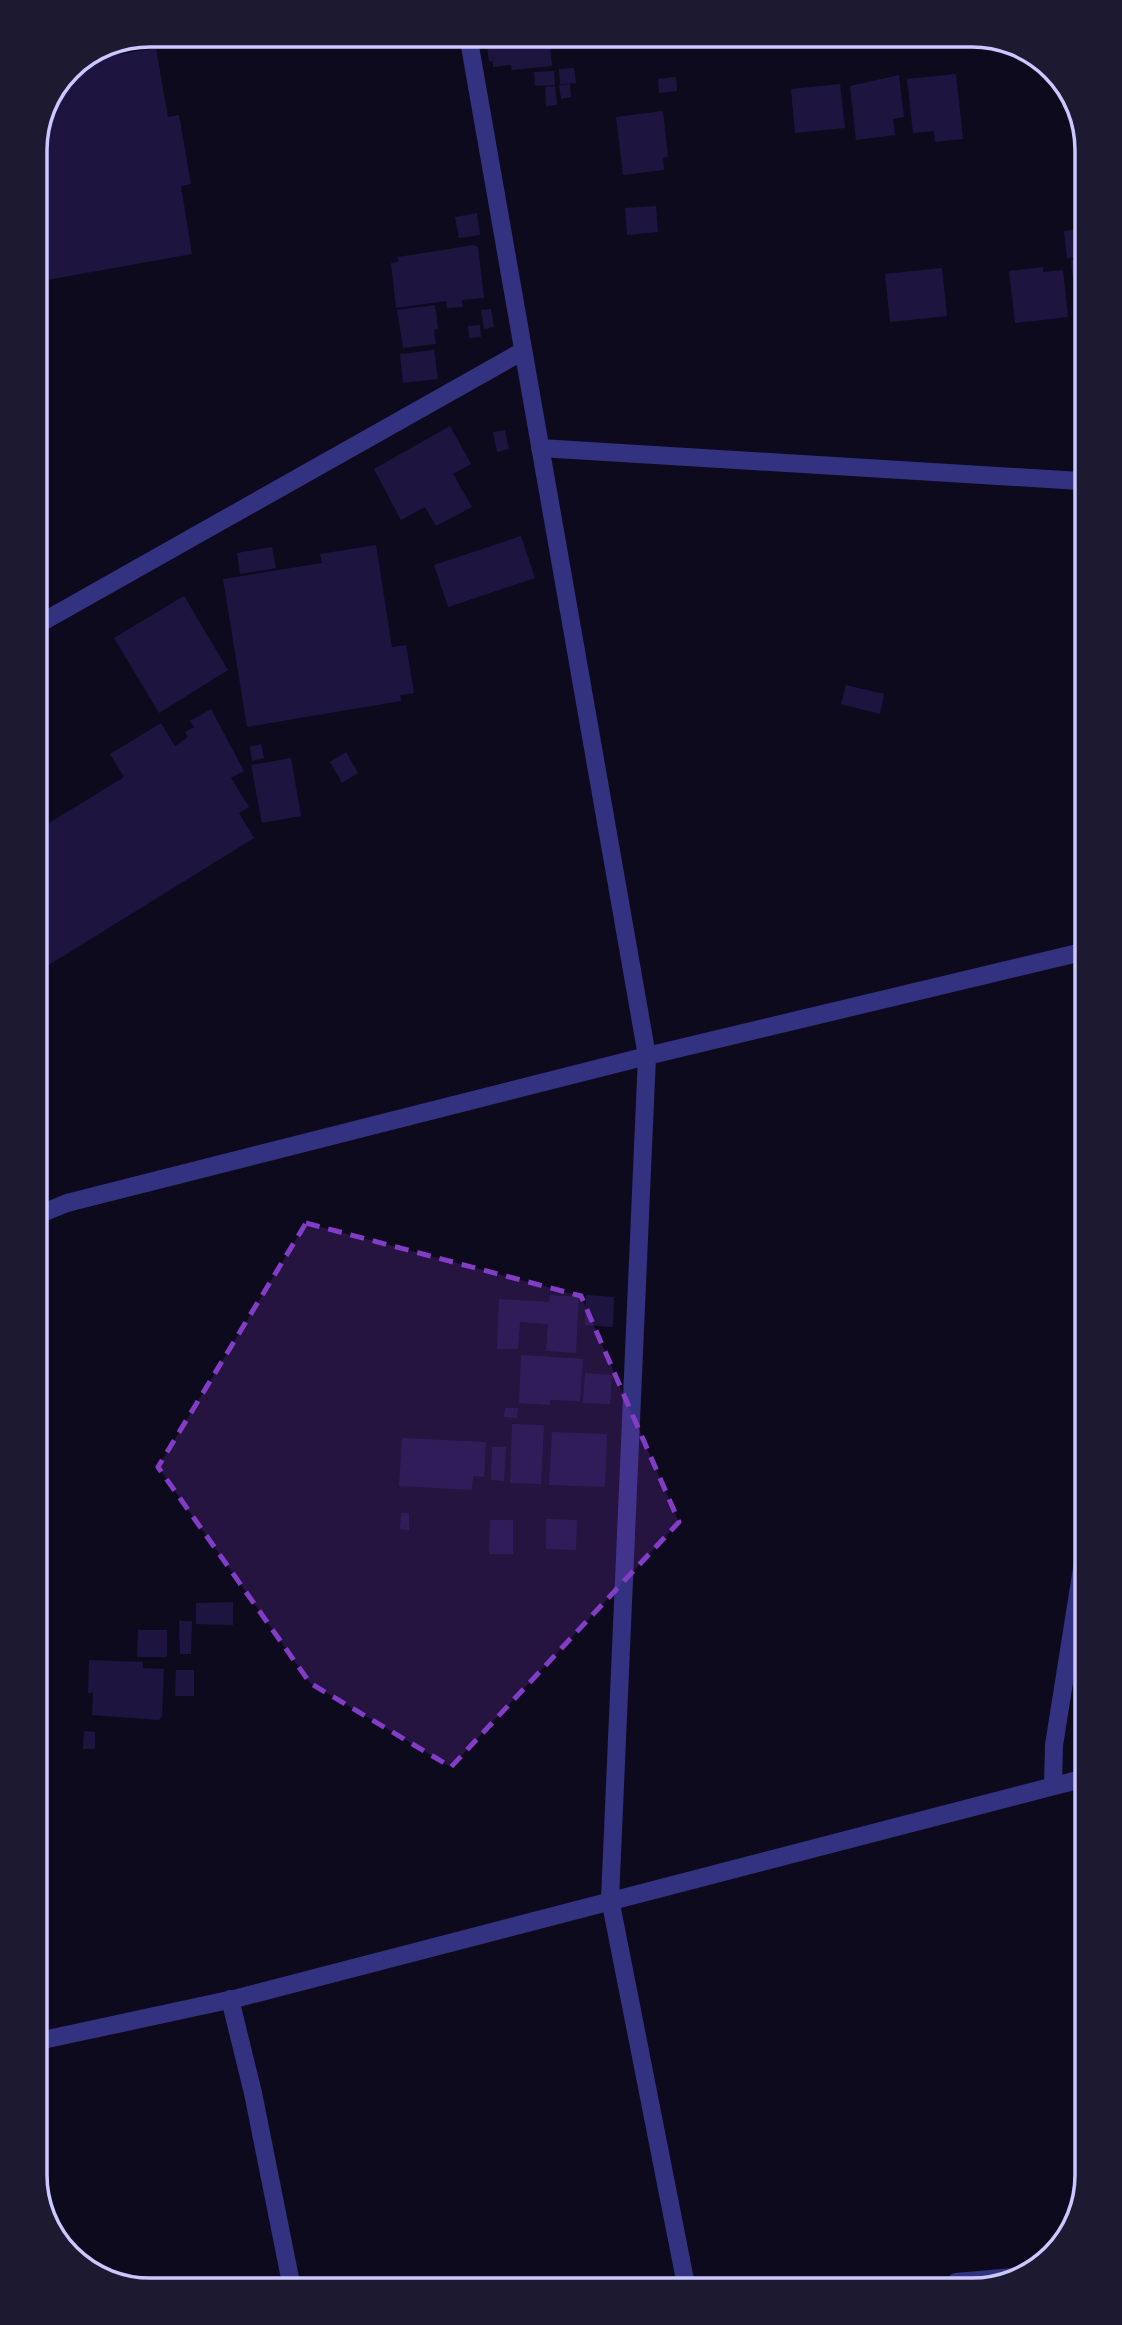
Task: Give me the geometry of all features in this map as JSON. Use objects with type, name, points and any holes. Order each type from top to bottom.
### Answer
[{"type":"street","points":[[470,47],[647,1056],[610,1899],[685,2278]]},
{"type":"street","points":[[47,619],[523,351]]},
{"type":"street","points":[[540,448],[1075,481]]},
{"type":"street","points":[[47,1211],[66,1203],[647,1056],[1075,954]]},
{"type":"street","points":[[1053,1786],[1054,1745],[1075,1613]]},
{"type":"street","points":[[47,2039],[230,1999],[1075,1780]]},
{"type":"street","points":[[230,1999],[253,2093],[290,2278]]},
{"type":"highlighted area","points":[[306,1223],[581,1296],[679,1522],[451,1767],[310,1683],[158,1467]]},
{"type":"building","points":[[487,47],[550,47],[552,66],[512,70],[511,65],[493,67],[493,61],[489,62]]},
{"type":"building","points":[[156,48],[168,117],[179,115],[191,184],[181,186],[192,254],[47,280],[49,130],[55,111],[77,77],[109,56]]},
{"type":"building","points":[[574,68],[576,83],[560,84],[559,69]]},
{"type":"building","points":[[554,71],[555,85],[535,86],[534,72]]},
{"type":"building","points":[[956,74],[963,139],[935,142],[934,131],[913,133],[907,79]]},
{"type":"building","points":[[899,75],[904,117],[893,119],[895,135],[856,140],[850,86]]},
{"type":"building","points":[[676,77],[677,91],[659,93],[658,79]]},
{"type":"building","points":[[570,84],[571,97],[561,99],[559,85]]},
{"type":"building","points":[[840,84],[845,128],[795,133],[791,89]]},
{"type":"building","points":[[555,86],[557,105],[546,106],[545,87]]},
{"type":"building","points":[[663,111],[668,157],[663,158],[664,170],[623,175],[616,117]]},
{"type":"building","points":[[656,206],[658,232],[627,235],[625,208]]},
{"type":"building","points":[[477,213],[480,235],[459,238],[455,217]]},
{"type":"building","points":[[1075,230],[1075,257],[1067,258],[1064,231]]},
{"type":"building","points":[[474,245],[478,247],[484,298],[462,300],[463,307],[447,308],[446,301],[396,308],[391,263],[398,262],[398,257]]},
{"type":"building","points":[[1071,260],[1075,260],[1075,301]]},
{"type":"building","points":[[1043,267],[1043,272],[1063,270],[1068,317],[1015,323],[1009,271]]},
{"type":"building","points":[[942,268],[947,316],[890,322],[885,274]]},
{"type":"building","points":[[435,305],[438,329],[434,330],[436,344],[403,348],[397,310]]},
{"type":"building","points":[[491,309],[494,327],[484,329],[481,310]]},
{"type":"building","points":[[480,325],[481,337],[469,338],[468,326]]},
{"type":"building","points":[[434,350],[438,379],[403,383],[400,354]]},
{"type":"building","points":[[450,426],[471,464],[453,474],[472,507],[436,526],[425,507],[401,520],[374,469]]},
{"type":"building","points":[[505,430],[509,449],[497,452],[493,432]]},
{"type":"building","points":[[521,536],[535,578],[448,607],[434,565]]},
{"type":"building","points":[[376,545],[392,647],[406,645],[414,693],[400,695],[401,701],[247,727],[223,579],[322,563],[320,554]]},
{"type":"building","points":[[272,547],[276,568],[240,574],[237,553]]},
{"type":"building","points":[[184,596],[228,670],[159,713],[114,638]]},
{"type":"building","points":[[846,685],[884,694],[880,714],[841,704]]},
{"type":"building","points":[[211,709],[244,771],[231,778],[249,807],[239,813],[254,838],[47,966],[47,824],[124,777],[110,754],[161,723],[175,746],[188,737],[185,732],[194,727],[190,721]]},
{"type":"building","points":[[261,744],[264,758],[252,761],[250,747]]},
{"type":"building","points":[[346,752],[358,773],[342,783],[330,762]]},
{"type":"building","points":[[291,758],[301,816],[262,823],[251,765]]},
{"type":"building","points":[[550,1295],[579,1297],[576,1353],[546,1351],[548,1324],[520,1322],[518,1349],[497,1349],[499,1299],[549,1302]]},
{"type":"building","points":[[586,1295],[614,1297],[613,1327],[585,1325]]},
{"type":"building","points":[[521,1355],[583,1359],[580,1401],[550,1400],[550,1405],[519,1403]]},
{"type":"building","points":[[585,1373],[612,1375],[610,1404],[583,1403]]},
{"type":"building","points":[[505,1408],[518,1408],[517,1418],[504,1417]]},
{"type":"building","points":[[512,1424],[544,1425],[541,1484],[510,1483]]},
{"type":"building","points":[[552,1432],[607,1434],[605,1487],[549,1485]]},
{"type":"building","points":[[402,1438],[486,1442],[484,1477],[473,1476],[472,1490],[399,1486]]},
{"type":"building","points":[[492,1447],[506,1447],[504,1481],[491,1480]]},
{"type":"building","points":[[401,1513],[409,1513],[409,1530],[400,1529]]},
{"type":"building","points":[[546,1519],[577,1520],[576,1550],[546,1549]]},
{"type":"building","points":[[490,1520],[513,1520],[513,1554],[489,1554]]},
{"type":"building","points":[[233,1602],[233,1625],[196,1624],[196,1603]]},
{"type":"building","points":[[179,1621],[192,1621],[191,1654],[180,1654]]},
{"type":"building","points":[[138,1630],[167,1630],[167,1657],[137,1657]]},
{"type":"building","points":[[89,1660],[143,1662],[143,1668],[164,1669],[162,1716],[159,1720],[92,1715],[93,1693],[88,1693]]},
{"type":"building","points":[[176,1670],[194,1670],[194,1696],[175,1696]]},
{"type":"building","points":[[84,1731],[95,1732],[95,1749],[83,1749]]}]
